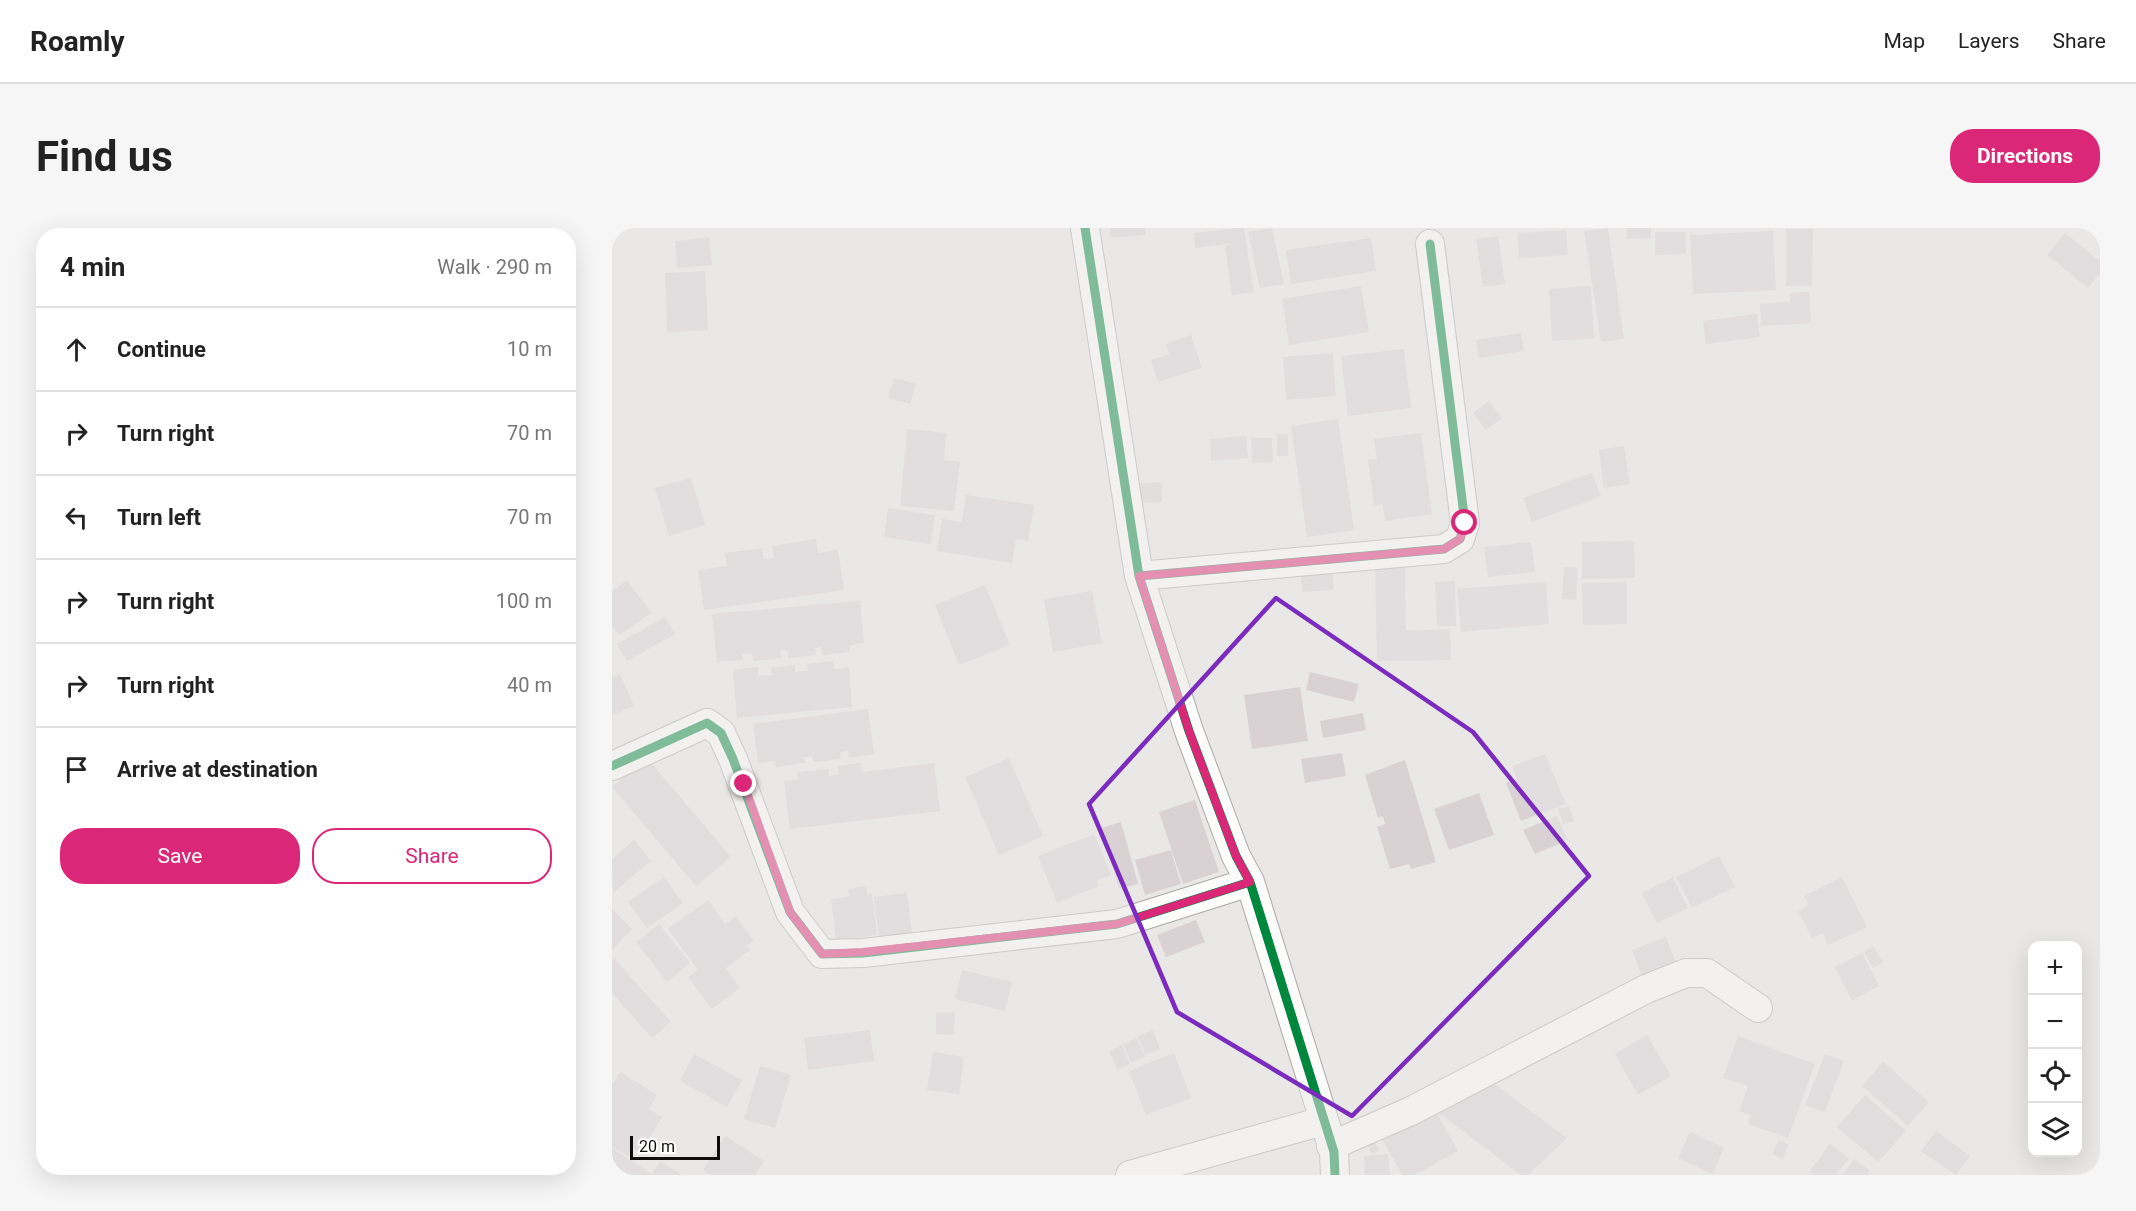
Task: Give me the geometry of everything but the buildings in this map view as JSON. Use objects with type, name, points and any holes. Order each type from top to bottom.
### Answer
[{"type":"street","points":[[1085,228],[1139,576],[1189,731],[1236,856],[1250,882],[1327,1133],[1335,1175]]},
{"type":"street","points":[[1139,576],[1444,549],[1460,539],[1465,523],[1430,244]]},
{"type":"street","points":[[612,766],[707,723],[721,733],[744,784],[790,912],[822,954],[863,952],[1117,924],[1250,882]]},
{"type":"street","points":[[1130,1175],[1327,1133],[1411,1111],[1646,989],[1686,973],[1707,973],[1758,1008]]},
{"type":"highlighted area","points":[[1276,598],[1473,732],[1589,876],[1352,1116],[1177,1012],[1089,804]]},
{"type":"cycle path","points":[[1085,228],[1139,576],[1189,731],[1236,856],[1250,882],[1334,1152],[1335,1175]]},
{"type":"cycle path","points":[[1139,576],[1444,549],[1460,539],[1465,523],[1430,244]]},
{"type":"cycle path","points":[[612,766],[707,723],[721,733],[733,759],[790,912],[822,954],[863,953],[1117,924],[1250,882]]},
{"type":"route","points":[[744,784],[790,912],[822,954],[863,952],[1117,924],[1250,882],[1236,856],[1189,731],[1173,675],[1139,576],[1365,558],[1444,549],[1460,539],[1465,523]]}]
